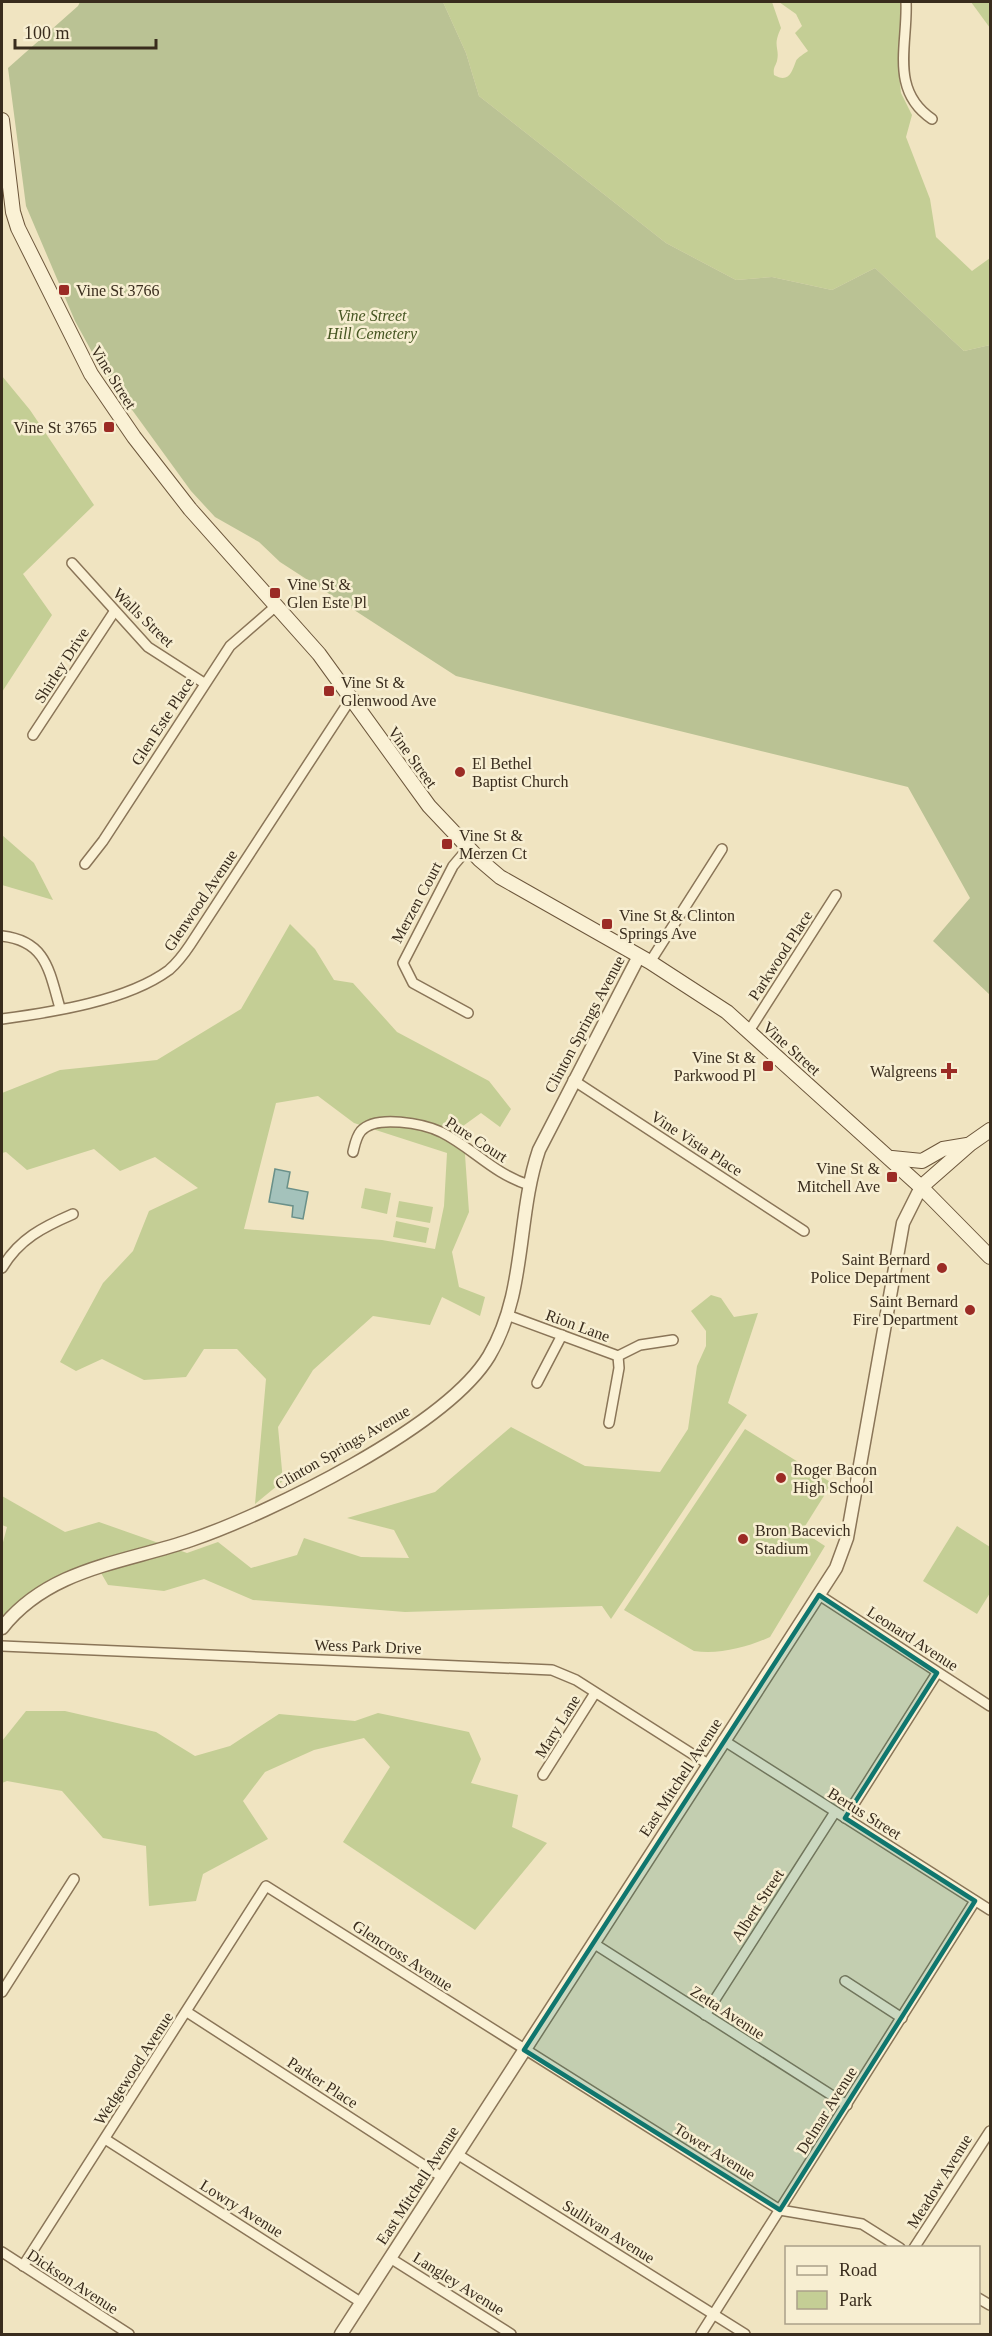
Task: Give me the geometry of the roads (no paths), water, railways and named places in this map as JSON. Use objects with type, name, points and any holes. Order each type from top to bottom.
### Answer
[{"type":"main road","name":"Vine Street","points":[[2,120],[13,212],[18,228],[91,375],[134,437],[190,509],[319,654],[350,700],[429,806],[501,877],[644,959],[726,1012],[921,1187],[990,1257]]},
{"type":"main road","points":[[921,1187],[970,1144],[990,1130]]},
{"type":"main road","points":[[889,1158],[922,1161],[943,1149],[970,1144]]},
{"type":"street","points":[[906,2],[904,80],[913,100],[932,119]]},
{"type":"street","name":"Walls Street","points":[[72,563],[148,647],[204,683]]},
{"type":"street","name":"Glen Este Place","points":[[85,864],[103,841],[230,646],[276,606]]},
{"type":"street","name":"Shirley Drive","points":[[33,735],[114,612]]},
{"type":"street","name":"Glenwood Avenue","points":[[2,1019],[86,1004],[136,988],[175,964],[190,945],[350,700]]},
{"type":"street","name":"Merzen Court","points":[[468,1013],[413,983],[403,963],[453,866],[469,847]]},
{"type":"street","points":[[644,959],[722,849]]},
{"type":"street","name":"Parkwood Place","points":[[749,1031],[836,895]]},
{"type":"street","points":[[2,936],[19,938],[38,950],[44,959],[60,1008]]},
{"type":"street","name":"Clinton Springs Avenue","points":[[2,1628],[30,1600],[48,1587],[97,1566],[190,1541],[254,1517],[395,1438],[464,1386],[489,1356],[507,1315],[520,1262],[529,1185],[547,1130],[573,1080],[644,959]]},
{"type":"street","name":"Vine Vista Place","points":[[573,1080],[804,1231]]},
{"type":"street","name":"Pure Court","points":[[353,1152],[356,1139],[362,1129],[373,1124],[417,1124],[442,1133],[498,1171],[529,1185]]},
{"type":"street","name":"East Mitchell Avenue","points":[[341,2334],[836,1568],[847,1538],[903,1223],[921,1187]]},
{"type":"street","points":[[2,1268],[22,1242],[40,1228],[73,1214]]},
{"type":"street","name":"Rion Lane","points":[[507,1315],[618,1356],[640,1345],[673,1340]]},
{"type":"street","points":[[537,1383],[562,1335]]},
{"type":"street","points":[[609,1423],[619,1368],[618,1356]]},
{"type":"street","name":"Leonard Avenue","points":[[819,1595],[990,1706]]},
{"type":"street","name":"Wess Park Drive","points":[[2,1646],[539,1668],[564,1674],[708,1764]]},
{"type":"street","points":[[845,1818],[937,1672]]},
{"type":"street","name":"Mary Lane","points":[[543,1775],[595,1693]]},
{"type":"street","name":"Bertus Street","points":[[723,1740],[990,1910]]},
{"type":"street","name":"Albert Street","points":[[705,2015],[835,1812]]},
{"type":"street","points":[[2,1992],[74,1879]]},
{"type":"street","name":"Wedgewood Avenue","points":[[23,2266],[266,1886]]},
{"type":"street","name":"Glencross Avenue","points":[[266,1886],[524,2050]]},
{"type":"street","name":"Delmar Avenue","points":[[701,2334],[975,1901]]},
{"type":"street","name":"Zetta Avenue","points":[[593,1942],[847,2105]]},
{"type":"street","points":[[845,1981],[902,2018]]},
{"type":"street","name":"Parker Place","points":[[187,2012],[442,2177]]},
{"type":"street","name":"Tower Avenue","points":[[524,2050],[780,2210],[862,2224],[898,2246]]},
{"type":"street","name":"Meadow Avenue","points":[[915,2246],[990,2130]]},
{"type":"street","name":"Lowry Avenue","points":[[105,2139],[362,2303]]},
{"type":"street","name":"Sullivan Avenue","points":[[457,2154],[745,2334]]},
{"type":"street","name":"Dickson Avenue","points":[[2,2252],[129,2334]]},
{"type":"street","name":"Langley Avenue","points":[[390,2258],[511,2334]]},
{"type":"water","points":[[275,1169],[290,1172],[287,1188],[308,1192],[303,1219],[292,1217],[293,1206],[269,1202]]},
{"type":"place","name":"Vine St 3766","points":[[64,290]]},
{"type":"place","name":"Vine St 3765","points":[[109,427]]},
{"type":"place","name":"Vine St & Glen Este Pl","points":[[275,593]]},
{"type":"place","name":"Vine St & Glenwood Ave","points":[[329,691]]},
{"type":"place","name":"El Bethel Baptist Church","points":[[460,772]]},
{"type":"place","name":"Vine St & Merzen Ct","points":[[447,844]]},
{"type":"place","name":"Vine St & Clinton Springs Ave","points":[[607,924]]},
{"type":"place","name":"Vine St & Parkwood Pl","points":[[768,1066]]},
{"type":"place","name":"Walgreens","points":[[949,1071]]},
{"type":"place","name":"Vine St & Mitchell Ave","points":[[892,1177]]},
{"type":"place","name":"Saint Bernard Police Department","points":[[942,1268]]},
{"type":"place","name":"Saint Bernard Fire Department","points":[[970,1310]]},
{"type":"place","name":"Roger Bacon High School","points":[[781,1478]]},
{"type":"place","name":"Bron Bacevich Stadium","points":[[743,1539]]},
{"type":"park label","name":"Vine Street Hill Cemetery","points":[[372,324]]}]
